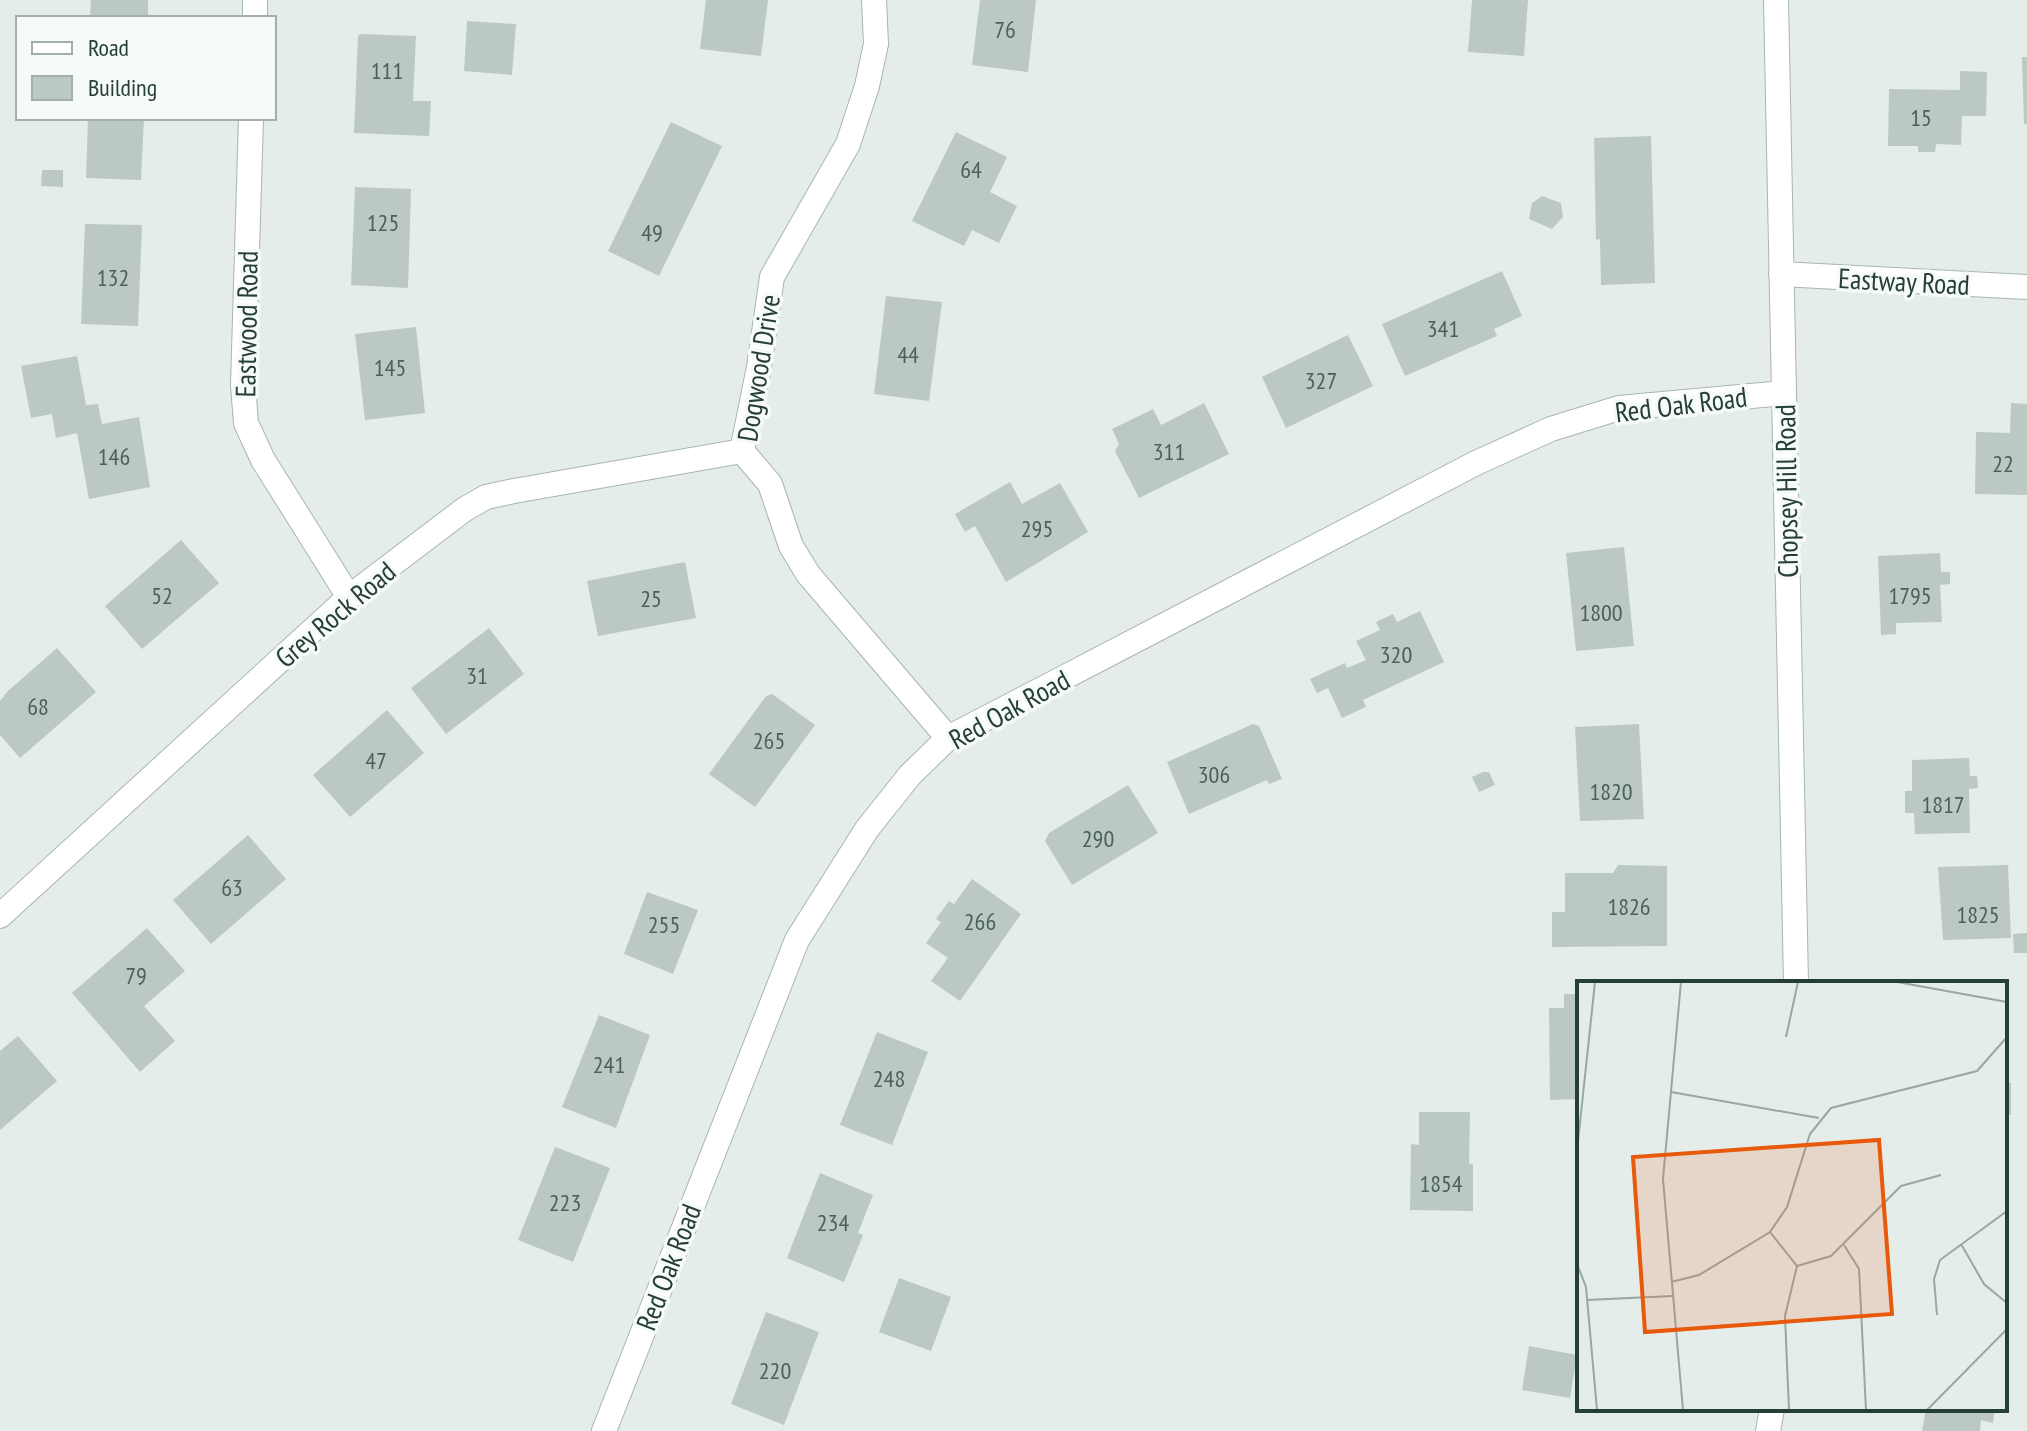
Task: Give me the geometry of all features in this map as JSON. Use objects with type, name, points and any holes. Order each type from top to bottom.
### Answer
[{"type":"street","name":"Dogwood Drive","points":[[874,0],[876,44],[867,86],[848,144],[772,277],[759,367],[742,451],[770,484],[791,546],[808,574],[948,738]]},
{"type":"street","name":"Chopsey Hill Road","points":[[1776,0],[1796,981]]},
{"type":"street","name":"Eastwood Road","points":[[251,120],[243,385],[246,423],[263,460],[349,597]]},
{"type":"street","name":"Eastway Road","points":[[1781,274],[2027,287]]},
{"type":"street","name":"Red Oak Road","points":[[604,1431],[797,940],[867,829],[910,775],[948,738],[1476,463],[1551,429],[1619,408],[1784,393]]},
{"type":"street","name":"Grey Rock Road","points":[[0,916],[349,597],[465,509],[486,497],[742,451]]},
{"type":"street","points":[[1768,1431],[1772,1411]]},
{"type":"building","points":[[91,0],[148,0],[148,16],[90,16]]},
{"type":"building","points":[[706,0],[768,0],[761,56],[700,49]]},
{"type":"building","points":[[980,0],[1036,0],[1028,72],[972,65]]},
{"type":"building","points":[[1472,0],[1528,0],[1524,56],[1468,52]]},
{"type":"building","points":[[467,21],[516,24],[512,75],[464,71]]},
{"type":"building","points":[[358,36],[416,36],[413,101],[431,101],[429,136],[354,133]]},
{"type":"building","points":[[2022,57],[2027,57],[2027,124],[2024,124]]},
{"type":"building","points":[[1960,71],[1987,72],[1986,116],[1962,116],[1961,145],[1936,144],[1935,152],[1918,152],[1918,146],[1888,146],[1889,89],[1960,90]]},
{"type":"building","points":[[88,120],[144,120],[141,180],[86,178]]},
{"type":"building","points":[[671,122],[722,146],[659,276],[608,251]]},
{"type":"building","points":[[956,132],[1007,157],[990,192],[1017,206],[999,243],[972,230],[964,246],[912,221]]},
{"type":"building","points":[[1651,136],[1655,283],[1601,285],[1600,239],[1596,240],[1594,138]]},
{"type":"building","points":[[42,170],[63,170],[63,187],[41,186]]},
{"type":"building","points":[[355,187],[411,189],[408,288],[351,285]]},
{"type":"building","points":[[1542,196],[1561,203],[1563,217],[1552,229],[1529,219],[1532,203]]},
{"type":"building","points":[[85,224],[142,225],[138,326],[81,324]]},
{"type":"building","points":[[1502,271],[1522,316],[1494,329],[1497,336],[1405,376],[1382,324]]},
{"type":"building","points":[[886,296],[942,302],[929,401],[874,394]]},
{"type":"building","points":[[416,327],[425,413],[365,420],[355,334]]},
{"type":"building","points":[[1348,335],[1373,386],[1286,428],[1262,377]]},
{"type":"building","points":[[77,356],[86,405],[98,404],[102,424],[139,417],[150,487],[89,499],[77,433],[56,438],[52,414],[31,418],[21,366]]},
{"type":"building","points":[[1204,403],[1229,454],[1139,498],[1115,451],[1119,444],[1112,429],[1153,409],[1161,425]]},
{"type":"building","points":[[2011,403],[2027,404],[2027,495],[1975,494],[1976,432],[2010,433]]},
{"type":"building","points":[[1010,482],[1022,504],[1060,483],[1088,532],[1006,582],[975,526],[965,532],[955,514]]},
{"type":"building","points":[[181,540],[219,583],[142,649],[105,606]]},
{"type":"building","points":[[1624,547],[1634,646],[1576,651],[1566,553]]},
{"type":"building","points":[[1940,553],[1941,572],[1950,572],[1950,584],[1940,585],[1942,622],[1896,623],[1896,634],[1881,635],[1878,556]]},
{"type":"building","points":[[685,562],[696,618],[598,636],[587,581]]},
{"type":"building","points":[[1420,611],[1444,662],[1363,700],[1366,707],[1342,718],[1328,688],[1317,693],[1310,679],[1345,663],[1347,668],[1366,660],[1356,641],[1380,630],[1376,622],[1393,614],[1397,622]]},
{"type":"building","points":[[489,628],[524,674],[446,734],[411,688]]},
{"type":"building","points":[[57,648],[96,692],[20,758],[0,735],[0,701]]},
{"type":"building","points":[[772,694],[815,725],[755,807],[709,774],[766,696]]},
{"type":"building","points":[[387,710],[424,753],[350,817],[313,775]]},
{"type":"building","points":[[1253,724],[1259,726],[1282,779],[1269,784],[1267,780],[1189,814],[1167,762]]},
{"type":"building","points":[[1639,724],[1644,819],[1580,821],[1575,727]]},
{"type":"building","points":[[1969,758],[1970,776],[1977,776],[1978,788],[1969,789],[1970,833],[1915,834],[1914,813],[1905,813],[1905,791],[1912,791],[1912,760]]},
{"type":"building","points":[[1489,772],[1495,785],[1479,792],[1472,777]]},
{"type":"building","points":[[1128,785],[1158,833],[1072,885],[1045,841],[1049,833]]},
{"type":"building","points":[[248,835],[286,879],[211,944],[173,900]]},
{"type":"building","points":[[1618,865],[1667,866],[1667,946],[1552,947],[1552,912],[1565,912],[1565,873],[1613,873]]},
{"type":"building","points":[[2008,865],[2011,938],[1943,940],[1938,867]]},
{"type":"building","points":[[972,879],[1021,914],[960,1001],[931,981],[948,958],[926,943],[941,922],[936,919],[949,901],[954,904]]},
{"type":"building","points":[[647,892],[698,910],[673,974],[624,954]]},
{"type":"building","points":[[147,928],[185,971],[144,1006],[175,1041],[140,1072],[72,993]]},
{"type":"building","points":[[2027,933],[2027,953],[2014,953],[2013,934]]},
{"type":"building","points":[[1564,994],[1577,994],[1577,1099],[1550,1100],[1549,1008],[1564,1008]]},
{"type":"building","points":[[599,1015],[650,1035],[616,1128],[562,1107]]},
{"type":"building","points":[[877,1032],[928,1052],[892,1145],[840,1125]]},
{"type":"building","points":[[18,1036],[57,1081],[0,1130],[0,1051]]},
{"type":"building","points":[[2007,1083],[2011,1083],[2011,1115],[2007,1115]]},
{"type":"building","points":[[1419,1112],[1470,1112],[1469,1164],[1473,1164],[1473,1211],[1410,1210],[1411,1144],[1419,1145]]},
{"type":"building","points":[[555,1147],[610,1168],[573,1262],[518,1240]]},
{"type":"building","points":[[820,1173],[873,1195],[858,1233],[863,1235],[844,1282],[787,1258]]},
{"type":"building","points":[[899,1278],[951,1297],[931,1351],[879,1332]]},
{"type":"building","points":[[766,1312],[819,1332],[784,1425],[731,1404]]},
{"type":"building","points":[[1529,1346],[1577,1355],[1570,1398],[1522,1390]]},
{"type":"building","points":[[1926,1411],[1995,1411],[1993,1423],[1981,1420],[1980,1431],[1922,1431]]}]
